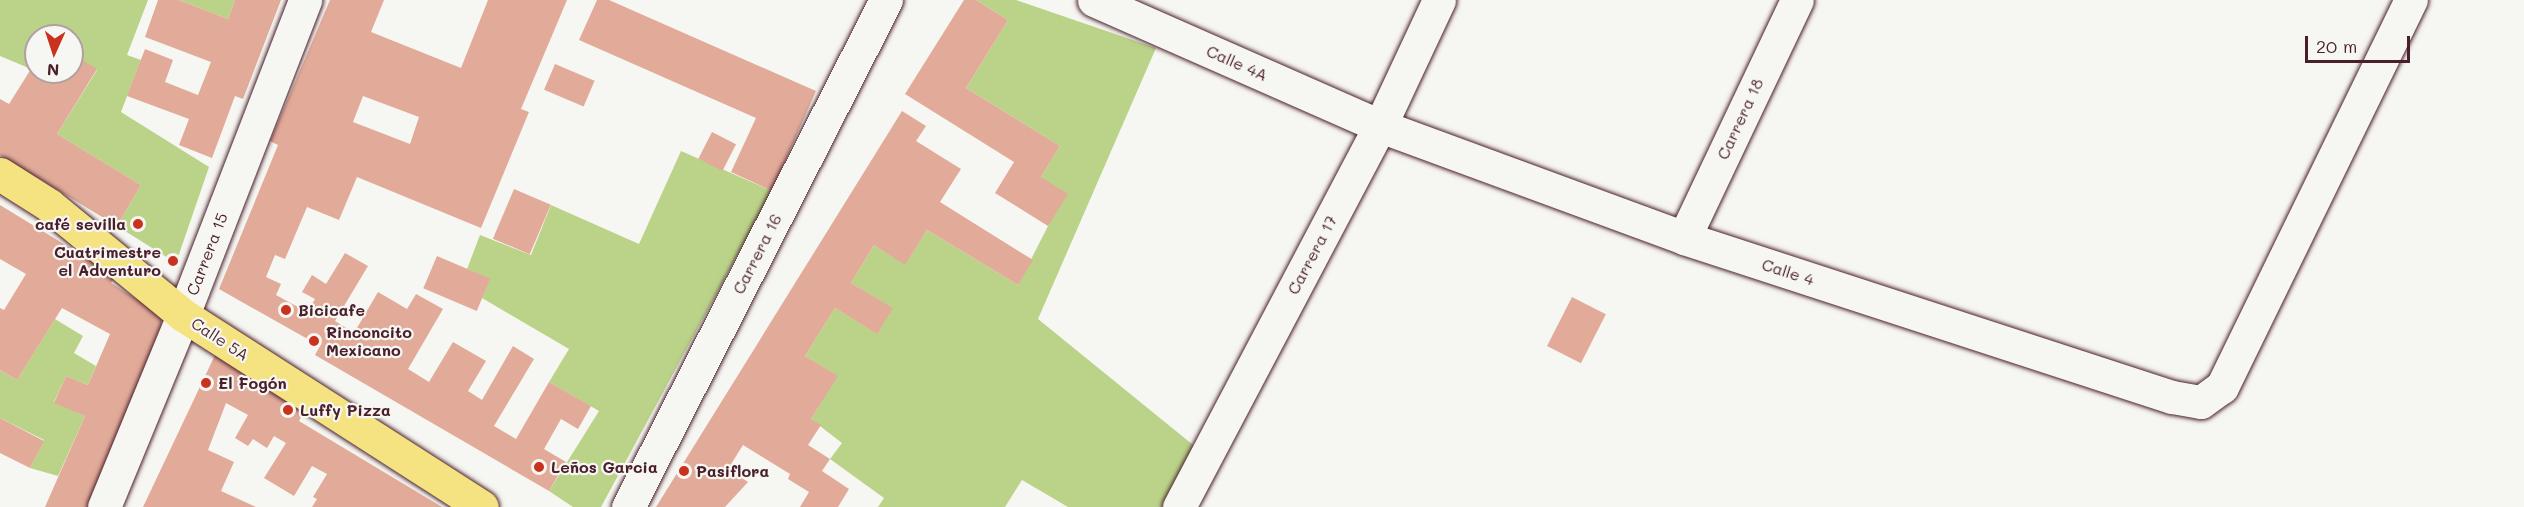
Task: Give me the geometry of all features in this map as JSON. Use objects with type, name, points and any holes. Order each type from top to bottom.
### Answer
[{"type":"main road","name":"Calle 5A","points":[[0,174],[49,205],[183,315],[482,507]]},
{"type":"street","name":"Carrera 15","points":[[104,507],[183,315],[305,0]]},
{"type":"street","name":"Carrera 16","points":[[628,507],[886,0]]},
{"type":"street","name":"Calle 4A","points":[[1094,0],[1380,126]]},
{"type":"street","name":"Carrera 17","points":[[1179,507],[1380,126],[1438,0]]},
{"type":"street","name":"Carrera 18","points":[[1684,238],[1797,0]]},
{"type":"street","name":"Calle 4","points":[[1380,126],[1684,238],[2172,397],[2201,402],[2222,387],[2411,0]]},
{"type":"green space","points":[[0,0],[148,0],[127,55],[141,60],[121,112],[209,167],[176,263],[117,226],[141,185],[57,134],[97,70],[84,62],[84,24],[24,24],[24,66],[0,56]]},
{"type":"green space","points":[[179,0],[235,0],[228,19]]},
{"type":"green space","points":[[976,0],[1016,0],[1156,48],[1038,319],[1203,453],[1173,507],[1068,507],[1022,480],[1005,507],[878,507],[884,498],[830,459],[842,443],[811,419],[837,376],[805,356],[835,308],[876,333],[892,308],[851,283],[874,245],[905,264],[927,230],[1018,285],[1048,226],[1041,177],[1060,146],[966,88],[1008,20]]},
{"type":"green space","points":[[681,151],[772,191],[601,507],[573,507],[549,491],[599,411],[549,382],[569,349],[482,298],[490,279],[467,269],[480,235],[531,255],[551,205],[639,244]]},
{"type":"green space","points":[[55,319],[83,336],[74,353],[96,366],[88,385],[66,376],[54,402],[85,416],[58,476],[30,468],[44,440],[0,418],[0,370],[17,380]]},
{"type":"building","points":[[158,0],[179,0],[228,19],[235,0],[281,0],[243,99],[235,96],[212,158],[179,145],[189,119],[127,96],[145,49],[173,60],[165,82],[198,95],[211,62],[145,37]]},
{"type":"building","points":[[330,0],[384,0],[371,32],[461,68],[488,0],[567,0],[521,109],[529,112],[481,228],[357,177],[339,220],[307,207],[285,259],[275,255],[266,277],[281,284],[276,295],[307,312],[315,299],[302,292],[312,275],[326,284],[345,253],[368,266],[335,321],[354,333],[378,292],[407,309],[416,294],[443,309],[408,369],[429,382],[453,342],[486,361],[468,391],[482,400],[513,346],[534,359],[494,426],[516,439],[549,382],[591,406],[578,429],[561,419],[544,449],[566,462],[549,491],[315,355],[320,346],[219,289],[278,145],[270,141]],"holes":[[[363,96],[419,117],[410,144],[353,122]]]},
{"type":"building","points":[[597,0],[609,0],[816,91],[772,191],[731,172],[756,118],[579,40]]},
{"type":"building","points":[[964,0],[976,0],[1008,20],[966,88],[1060,146],[1041,177],[1068,194],[1048,226],[995,193],[1014,162],[905,94]]},
{"type":"building","points":[[84,61],[97,69],[57,134],[141,185],[117,226],[0,155],[0,99],[9,104],[24,80],[24,84],[84,84]]},
{"type":"building","points":[[555,64],[595,81],[584,107],[544,90]]},
{"type":"building","points":[[902,111],[926,126],[916,141],[961,169],[940,202],[1033,260],[1018,285],[927,230],[905,265],[874,245],[851,283],[893,308],[877,334],[835,308],[805,356],[838,376],[811,419],[821,425],[808,445],[830,459],[822,471],[849,489],[838,507],[800,507],[809,492],[788,479],[790,474],[743,445],[728,469],[748,482],[725,507],[656,507]]},
{"type":"building","points":[[712,132],[736,144],[722,171],[698,159]]},
{"type":"building","points":[[514,189],[551,205],[530,254],[493,239]]},
{"type":"building","points":[[0,205],[116,276],[111,283],[160,314],[163,333],[91,507],[45,507],[85,416],[54,403],[66,376],[88,385],[110,334],[62,308],[17,380],[0,370],[0,308],[4,310],[26,274],[0,259]]},
{"type":"building","points":[[437,256],[490,279],[477,311],[423,288]]},
{"type":"building","points":[[1572,297],[1606,314],[1581,363],[1547,346]]},
{"type":"building","points":[[215,355],[305,409],[299,421],[442,507],[312,507],[317,499],[313,497],[327,474],[312,466],[294,496],[264,478],[286,443],[274,436],[267,448],[253,439],[248,446],[235,438],[248,415],[226,403],[208,450],[234,462],[221,491],[256,507],[143,507]]},
{"type":"building","points":[[0,418],[44,441],[30,468],[0,453]]},
{"type":"place","name":"café sevilla","points":[[138,224]]},
{"type":"place","name":"Cuatrimestre el Adventuro","points":[[173,261]]},
{"type":"place","name":"Bicicafe","points":[[286,310]]},
{"type":"place","name":"Rinconcito Mexicano","points":[[314,341]]},
{"type":"place","name":"El Fogón","points":[[206,383]]},
{"type":"place","name":"Luffy Pizza","points":[[288,410]]},
{"type":"place","name":"Leños Garcia","points":[[539,467]]},
{"type":"place","name":"Pasiflora","points":[[684,471]]}]
